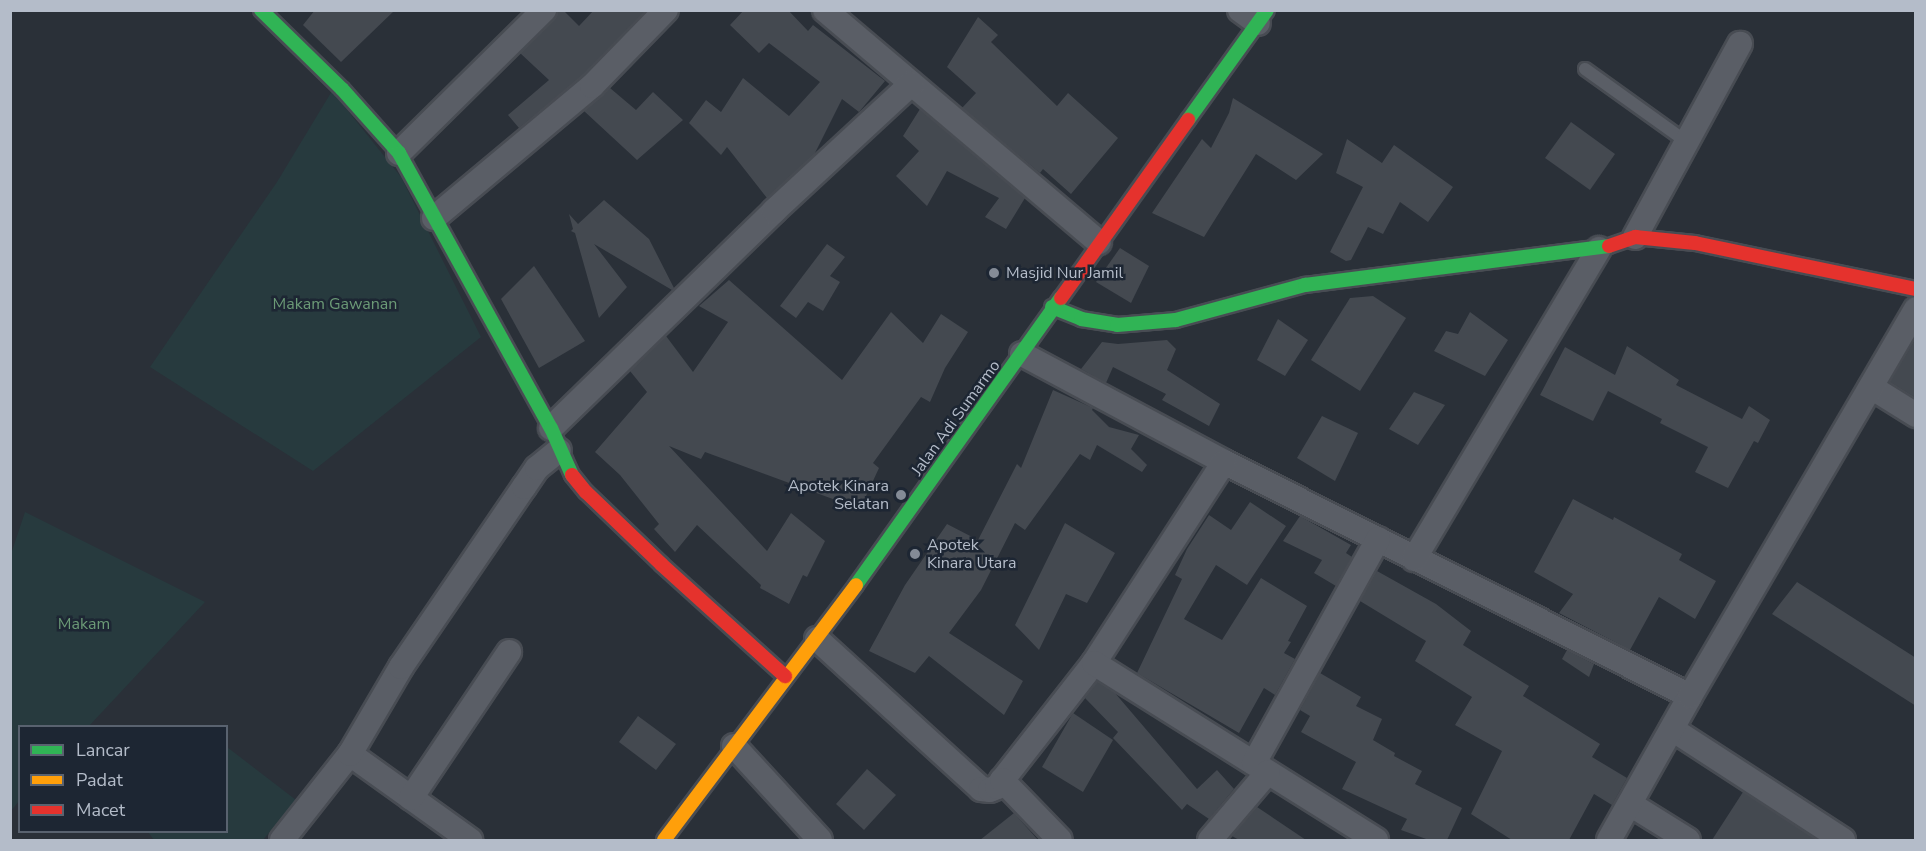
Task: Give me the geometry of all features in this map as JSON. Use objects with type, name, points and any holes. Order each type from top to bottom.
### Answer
[{"type":"street","points":[[399,153],[544,10]]},
{"type":"street","points":[[435,218],[592,86],[666,10]]},
{"type":"street","points":[[274,15],[399,153],[551,428],[570,471],[586,492],[785,676]]},
{"type":"street","points":[[838,15],[911,84],[1099,242]]},
{"type":"street","name":"Jalan Adi Sumarmo","points":[[664,840],[785,676],[817,639],[1022,354],[1052,307],[1255,15]]},
{"type":"street","points":[[1635,237],[1740,44]]},
{"type":"street","points":[[551,428],[774,211],[911,84]]},
{"type":"street","points":[[1052,307],[1081,319],[1117,326],[1176,320],[1305,285],[1599,249],[1635,237],[1695,243],[1844,272],[1916,290]]},
{"type":"street","points":[[1414,559],[1599,249]]},
{"type":"street","points":[[1609,840],[1690,696],[1916,309]]},
{"type":"street","points":[[1022,354],[1224,462],[1690,696]]},
{"type":"street","points":[[1871,387],[1916,415]]},
{"type":"street","points":[[282,840],[350,754],[401,667],[537,468],[559,450]]},
{"type":"street","points":[[817,639],[981,789],[990,790],[997,787],[1094,663],[1224,462]]},
{"type":"street","points":[[1210,840],[1261,768],[1378,539]]},
{"type":"street","points":[[411,798],[509,651]]},
{"type":"street","points":[[1094,663],[1376,840]]},
{"type":"street","points":[[1672,729],[1834,838]]},
{"type":"street","points":[[734,746],[820,840]]},
{"type":"street","points":[[350,754],[470,840]]},
{"type":"street","points":[[1002,780],[1060,840]]},
{"type":"street","points":[[1630,804],[1688,840]]},
{"type":"lane","points":[[1585,69],[1687,142]]},
{"type":"green space","name":"Makam Gawanan","points":[[332,91],[401,177],[481,337],[313,471],[150,367],[277,182]]},
{"type":"green space","name":"Makam","points":[[25,512],[205,602],[90,725],[18,725],[18,802],[11,811],[10,557]]},
{"type":"green space","points":[[228,748],[296,800],[263,840],[154,840],[149,833],[228,833]]},
{"type":"building","points":[[315,10],[395,10],[341,62],[303,25]]},
{"type":"building","points":[[558,10],[563,10],[579,26],[594,10],[646,10],[582,76],[519,128],[508,115],[549,80],[520,53],[554,20]]},
{"type":"building","points":[[744,10],[788,10],[808,31],[813,25],[885,81],[859,112],[842,99],[814,155],[767,198],[727,147],[721,155],[689,123],[706,100],[721,112],[743,78],[789,116],[820,82],[769,43],[759,53],[730,25]]},
{"type":"building","points":[[978,17],[998,35],[991,42],[1057,106],[1068,93],[1118,138],[1071,194],[1043,169],[1040,173],[962,108],[976,93],[947,67]]},
{"type":"building","points":[[610,88],[636,110],[653,92],[683,120],[637,160],[584,111]]},
{"type":"building","points":[[1233,98],[1323,154],[1296,180],[1256,154],[1204,237],[1152,213],[1202,139],[1211,148],[1229,113]]},
{"type":"building","points":[[920,109],[1025,198],[1006,229],[985,217],[999,198],[947,171],[927,206],[896,176],[919,151],[903,136]]},
{"type":"building","points":[[1571,122],[1615,154],[1590,190],[1545,158]]},
{"type":"building","points":[[1347,139],[1382,163],[1394,145],[1453,187],[1428,222],[1400,202],[1383,234],[1368,227],[1351,260],[1346,261],[1330,252],[1363,187],[1336,173]]},
{"type":"building","points":[[604,200],[649,239],[674,288],[672,290],[594,244],[627,287],[599,318],[575,233],[571,231],[573,229],[569,214],[578,224]]},
{"type":"building","points":[[827,244],[845,257],[830,276],[840,282],[823,311],[808,302],[796,318],[780,306]]},
{"type":"building","points":[[1120,248],[1149,266],[1131,303],[1096,282]]},
{"type":"building","points":[[534,266],[585,341],[539,368],[501,299]]},
{"type":"building","points":[[729,280],[842,380],[891,312],[923,343],[941,314],[968,332],[945,368],[930,402],[921,397],[873,463],[879,468],[860,509],[705,452],[701,459],[669,446],[767,551],[791,513],[825,541],[807,577],[803,575],[789,604],[760,588],[761,585],[697,525],[675,552],[654,529],[659,524],[620,475],[595,452],[647,392],[630,371],[666,336],[693,372],[728,322],[699,306]]},
{"type":"building","points":[[1373,296],[1406,318],[1360,391],[1311,360],[1350,298]]},
{"type":"building","points":[[1470,312],[1508,340],[1485,376],[1434,351],[1446,331],[1458,334]]},
{"type":"building","points":[[1278,319],[1308,340],[1285,376],[1257,360]]},
{"type":"building","points":[[1916,338],[1916,398],[1890,382]]},
{"type":"building","points":[[1167,340],[1176,349],[1167,370],[1220,404],[1209,426],[1162,400],[1166,394],[1113,367],[1106,383],[1081,369],[1102,342],[1118,344]]},
{"type":"building","points":[[1627,346],[1679,380],[1676,385],[1742,419],[1749,406],[1770,420],[1758,443],[1754,441],[1728,488],[1695,472],[1708,447],[1660,423],[1662,419],[1608,391],[1593,421],[1540,395],[1565,347],[1615,375]]},
{"type":"building","points":[[1053,390],[1093,408],[1092,410],[1109,427],[1139,435],[1131,449],[1147,465],[1142,472],[1097,445],[1090,460],[1080,454],[1025,530],[1015,523],[981,590],[949,633],[1023,681],[1004,715],[929,656],[915,673],[869,651],[905,585],[947,524],[978,540],[1017,464],[1021,468]]},
{"type":"building","points":[[1414,392],[1445,405],[1418,445],[1389,429]]},
{"type":"building","points":[[1322,416],[1358,433],[1335,481],[1297,458]]},
{"type":"building","points":[[1573,499],[1613,520],[1614,517],[1682,554],[1679,560],[1716,581],[1695,619],[1659,597],[1630,650],[1559,613],[1573,594],[1534,572]]},
{"type":"building","points":[[1250,502],[1286,526],[1247,585],[1216,565],[1184,619],[1222,640],[1261,578],[1307,606],[1284,653],[1295,659],[1275,695],[1264,688],[1239,733],[1137,673],[1182,579],[1175,575],[1187,549],[1209,515],[1231,530]]},
{"type":"building","points":[[1300,516],[1351,545],[1346,553],[1352,557],[1336,586],[1314,573],[1322,560],[1283,541]]},
{"type":"building","points":[[1065,523],[1115,553],[1087,603],[1066,594],[1039,650],[1015,625]]},
{"type":"building","points":[[1377,571],[1436,604],[1471,631],[1463,645],[1529,686],[1523,696],[1600,744],[1592,757],[1627,778],[1612,805],[1594,794],[1569,840],[1512,840],[1471,814],[1502,751],[1455,725],[1472,697],[1415,661],[1426,641],[1360,601]]},
{"type":"building","points":[[1797,582],[1916,658],[1916,706],[1772,614]]},
{"type":"building","points":[[1567,650],[1594,664],[1589,677],[1562,659]]},
{"type":"building","points":[[1320,673],[1361,697],[1356,706],[1382,719],[1373,740],[1395,753],[1394,756],[1422,771],[1415,784],[1462,808],[1447,840],[1429,840],[1401,830],[1407,819],[1342,789],[1356,762],[1301,732],[1310,716],[1300,710]]},
{"type":"building","points":[[1097,682],[1115,693],[1197,789],[1217,770],[1234,789],[1209,819],[1187,804],[1182,810],[1113,738],[1118,732],[1085,698]]},
{"type":"building","points":[[1073,713],[1113,740],[1083,792],[1042,767]]},
{"type":"building","points":[[638,716],[676,744],[656,770],[619,742]]},
{"type":"building","points":[[867,769],[896,795],[864,830],[836,804]]},
{"type":"building","points":[[1743,792],[1818,840],[1712,840]]},
{"type":"building","points":[[1257,807],[1306,840],[1239,840],[1232,836]]},
{"type":"building","points":[[1014,813],[1038,840],[980,840]]},
{"type":"traffic: fast","points":[[261,10],[342,89],[399,153],[551,428],[572,475]]},
{"type":"traffic: fast","points":[[1188,120],[1267,10]]},
{"type":"traffic: fast","points":[[1052,307],[1081,319],[1117,325],[1176,320],[1305,285],[1609,246]]},
{"type":"traffic: fast","points":[[856,585],[1061,298]]},
{"type":"traffic: slow","points":[[664,840],[856,585]]},
{"type":"traffic: jam","points":[[1061,298],[1188,120]]},
{"type":"traffic: jam","points":[[1609,246],[1635,237],[1695,243],[1916,289]]},
{"type":"traffic: jam","points":[[572,475],[586,492],[662,565],[785,676]]},
{"type":"place","name":"Masjid Nur Jamil","points":[[994,273]]},
{"type":"place","name":"Apotek Kinara Selatan","points":[[901,495]]},
{"type":"place","name":"Apotek Kinara Utara","points":[[915,554]]}]
